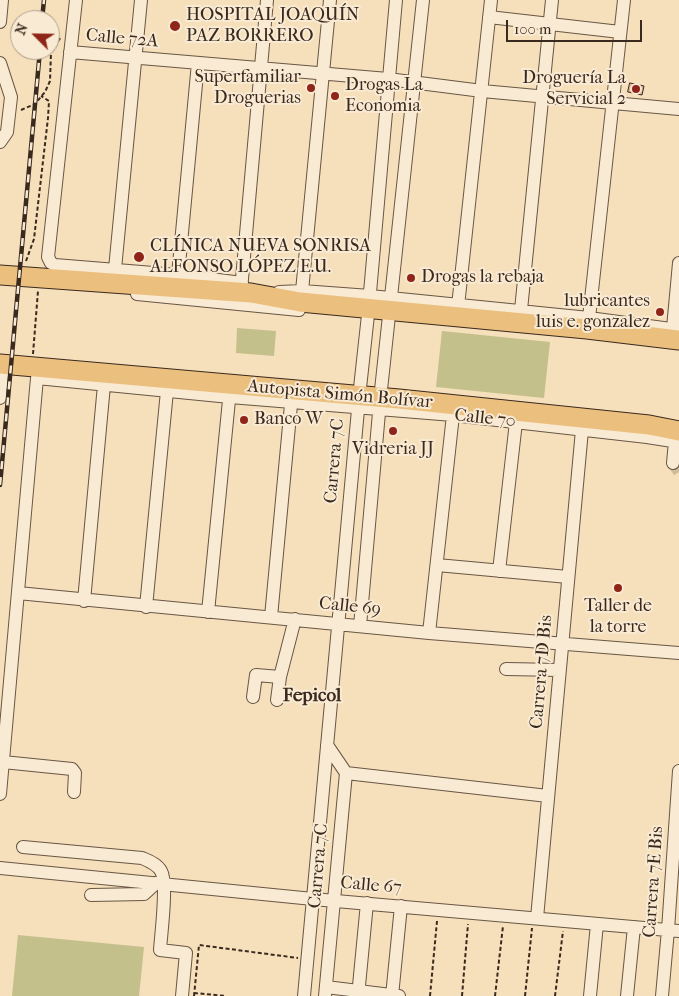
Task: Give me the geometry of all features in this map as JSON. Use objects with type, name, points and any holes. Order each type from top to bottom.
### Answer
[{"type":"highway","points":[[0,275],[40,279],[245,290],[300,302],[369,306],[502,322],[588,323],[677,333]]},
{"type":"highway","points":[[502,322],[521,310]]},
{"type":"highway","points":[[547,313],[588,323]]},
{"type":"highway","name":"Autopista Simón Bolívar","points":[[1,361],[167,385],[292,396],[359,397],[649,425],[678,438]]},
{"type":"highway","points":[[516,422],[539,414]]},
{"type":"highway","points":[[561,416],[582,430]]},
{"type":"street","points":[[0,22],[2,0]]},
{"type":"street","points":[[76,0],[48,257],[51,263],[55,265],[178,275],[245,290],[302,291],[369,306]]},
{"type":"street","points":[[115,269],[140,0]]},
{"type":"street","points":[[245,290],[260,68],[267,0]]},
{"type":"street","points":[[302,291],[330,0]]},
{"type":"street","name":"Carrera 7C","points":[[304,996],[396,0]]},
{"type":"street","points":[[360,626],[390,309],[423,0]]},
{"type":"street","points":[[458,306],[491,0]]},
{"type":"street","points":[[521,310],[552,0]]},
{"type":"street","points":[[588,323],[624,0]]},
{"type":"street","points":[[489,17],[620,32]]},
{"type":"street","name":"Calle 72A","points":[[70,52],[388,79],[679,109]]},
{"type":"street","points":[[0,63],[11,97],[7,132],[0,142]]},
{"type":"street","points":[[178,275],[198,63]]},
{"type":"street","points":[[677,333],[679,263]]},
{"type":"street","points":[[0,266],[40,271],[75,280]]},
{"type":"street","points":[[0,281],[240,305],[369,306]]},
{"type":"street","points":[[390,309],[458,306],[547,313]]},
{"type":"street","points":[[390,309],[501,329],[586,335],[679,348]]},
{"type":"street","points":[[0,398],[1,361],[178,371],[359,397]]},
{"type":"street","points":[[0,794],[37,378],[104,384],[167,385],[146,607]]},
{"type":"street","points":[[84,601],[104,384]]},
{"type":"street","points":[[208,612],[230,391]]},
{"type":"street","points":[[271,617],[292,396]]},
{"type":"street","points":[[381,399],[650,420],[679,425]]},
{"type":"street","name":"Calle 70","points":[[381,399],[453,415],[647,437],[678,438]]},
{"type":"street","points":[[430,633],[453,415]]},
{"type":"street","points":[[499,571],[516,422]]},
{"type":"street","name":"Carrera 7D Bis","points":[[535,918],[582,430]]},
{"type":"street","points":[[673,463],[678,438]]},
{"type":"street","points":[[437,565],[568,577]]},
{"type":"street","name":"Calle 69","points":[[18,593],[84,601],[295,619],[430,633],[679,653]]},
{"type":"street","points":[[277,700],[280,677],[295,619]]},
{"type":"street","points":[[506,669],[559,670]]},
{"type":"street","points":[[253,697],[256,675],[280,677]]},
{"type":"street","points":[[327,745],[346,773],[548,796]]},
{"type":"street","points":[[3,762],[72,769],[75,773],[74,792]]},
{"type":"street","name":"Carrera 7E Bis","points":[[662,996],[674,931],[679,771]]},
{"type":"street","name":"Carrera 7C","points":[[325,992],[346,773]]},
{"type":"street","points":[[23,847],[142,858],[153,863],[162,872],[160,884],[160,950],[186,953],[190,995]]},
{"type":"street","name":"Calle 67","points":[[0,868],[313,899],[674,931]]},
{"type":"street","points":[[90,895],[144,894],[160,884]]},
{"type":"street","points":[[358,994],[367,903]]},
{"type":"street","points":[[325,992],[395,996],[401,906]]},
{"type":"street","points":[[590,996],[597,924]]},
{"type":"street","points":[[627,996],[634,927]]},
{"type":"path","points":[[9,111],[14,112],[27,108],[35,104],[41,96],[50,81],[51,52],[62,35],[66,36],[67,23],[73,23]]},
{"type":"path","points":[[26,261],[34,239],[48,118],[49,101],[41,96]]},
{"type":"path","points":[[32,354],[38,290]]},
{"type":"path","points":[[430,996],[438,909]]},
{"type":"path","points":[[462,996],[469,912]]},
{"type":"path","points":[[496,996],[504,915]]},
{"type":"path","points":[[525,996],[535,918]]},
{"type":"path","points":[[555,996],[564,921]]},
{"type":"path","points":[[226,996],[190,995],[198,946],[308,959]]},
{"type":"shaded area","points":[[237,328],[276,331],[274,356],[236,353]]},
{"type":"shaded area","points":[[442,331],[550,342],[544,398],[436,387]]},
{"type":"shaded area","points":[[18,935],[144,947],[139,996],[12,996]]},
{"type":"building","name":"Droguería La Servicial 2","points":[[630,83],[644,86],[642,95],[628,92]]},
{"type":"tunnel","points":[[673,463],[679,472]]},
{"type":"railway","points":[[43,10],[44,0]]},
{"type":"railway","points":[[0,485],[39,60]]},
{"type":"place","name":"HOSPITAL JOAQUÍN PAZ BORRERO","points":[[175,26]]},
{"type":"place","name":"Superfamiliar Droguerias","points":[[311,88]]},
{"type":"place","name":"Droguería La Servicial 2","points":[[636,89]]},
{"type":"place","name":"Drogas La Economia","points":[[335,96]]},
{"type":"place","name":"CLÍNICA NUEVA SONRISA ALFONSO LÓPEZ E.U.","points":[[139,257]]},
{"type":"place","name":"Drogas la rebaja","points":[[411,278]]},
{"type":"place","name":"lubricantes luis e. gonzalez","points":[[660,312]]},
{"type":"place","name":"Banco W","points":[[244,420]]},
{"type":"place","name":"Vidreria JJ","points":[[393,431]]},
{"type":"place","name":"Taller de la torre","points":[[618,588]]},
{"type":"district","name":"Fepicol","points":[[312,696]]}]
